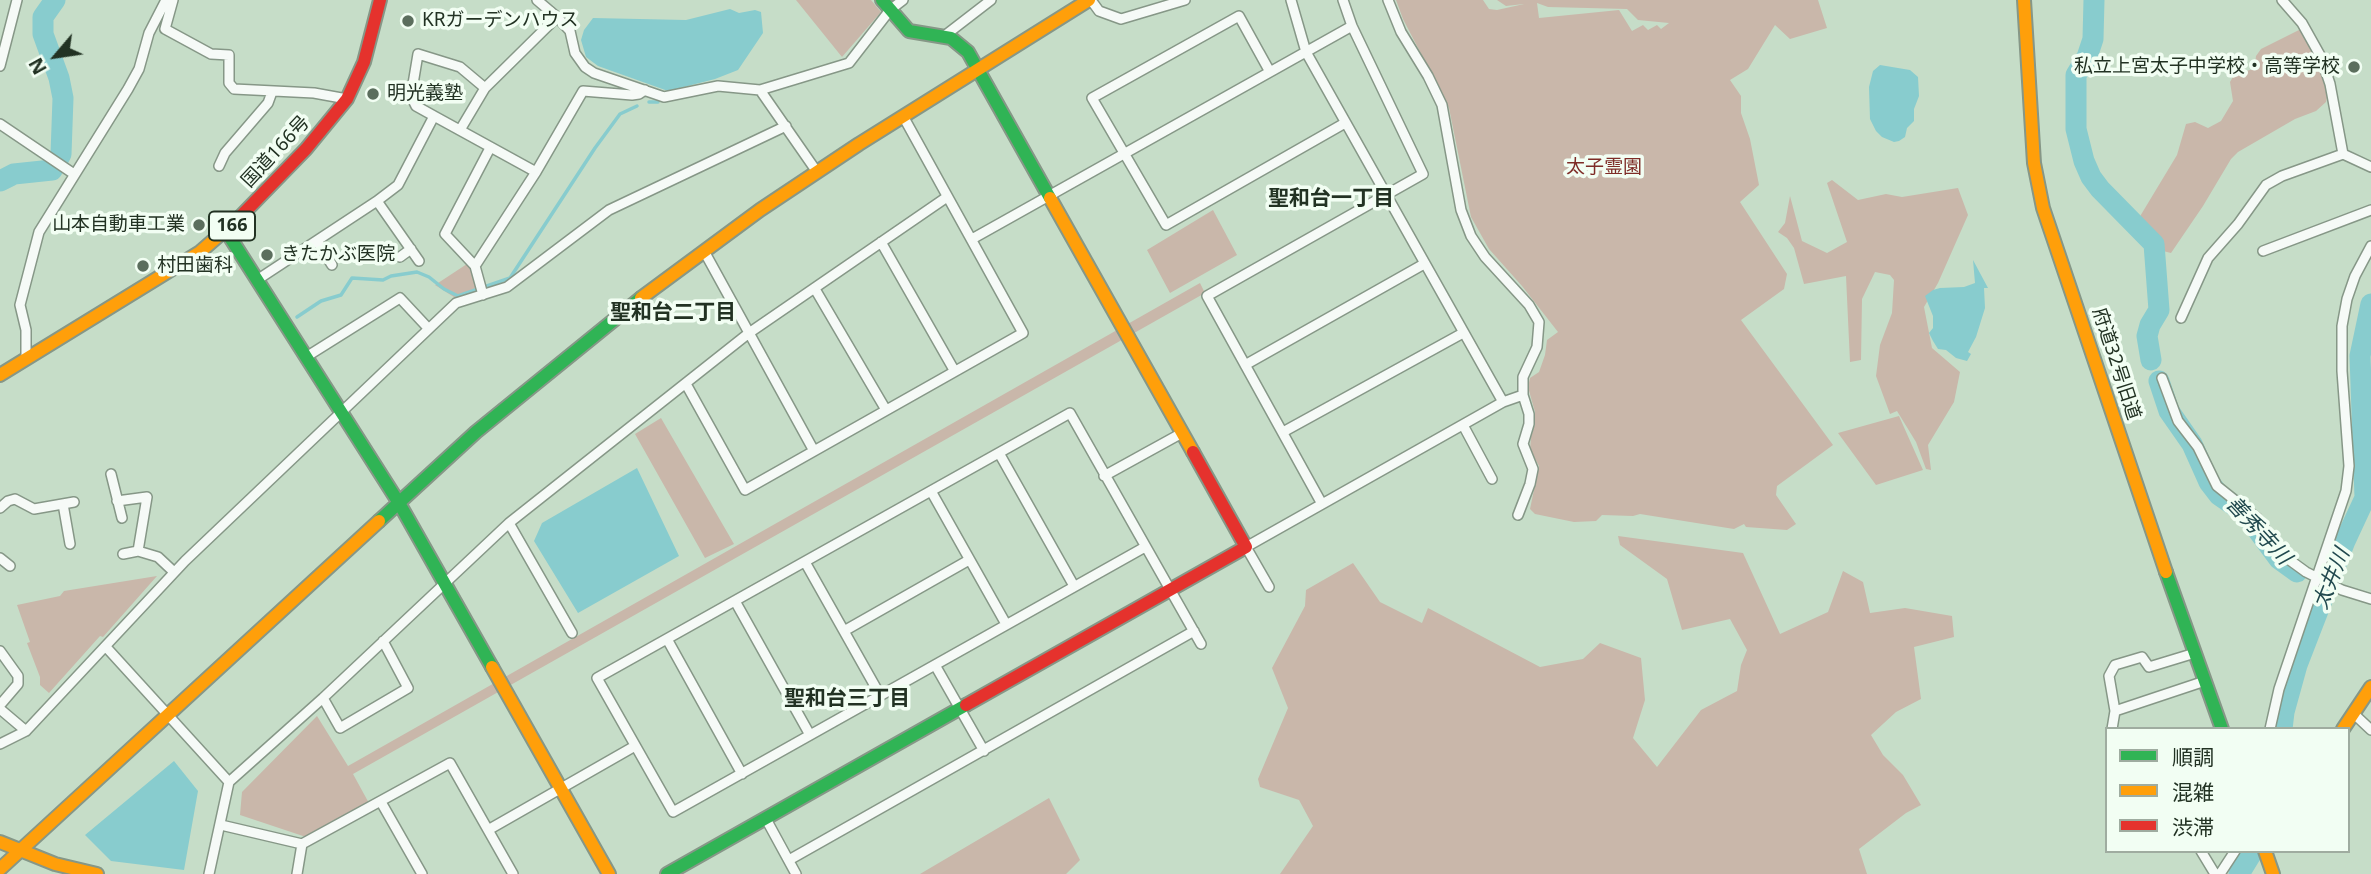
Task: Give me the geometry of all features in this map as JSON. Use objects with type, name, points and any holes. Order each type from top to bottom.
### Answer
[{"type":"main road","name":"国道166号","points":[[0,375],[200,252],[226,232],[306,149],[346,99],[364,62],[380,0]]},
{"type":"main road","points":[[0,869],[476,432],[547,373],[704,250],[817,172],[1090,0]]},
{"type":"main road","name":"府道32号旧道","points":[[2024,0],[2034,163],[2043,208],[2221,727]]},
{"type":"main road","points":[[667,874],[1246,547],[963,46],[943,37],[909,32],[886,5]]},
{"type":"main road","points":[[226,232],[399,503],[609,874]]},
{"type":"main road","points":[[2344,727],[2371,687]]},
{"type":"main road","points":[[0,842],[55,864],[97,874]]},
{"type":"street","points":[[0,66],[17,0]]},
{"type":"street","points":[[26,359],[26,330],[20,305],[39,232],[139,69],[149,33],[166,0]]},
{"type":"street","points":[[173,0],[165,29],[211,54],[229,55],[229,83],[234,89],[314,93],[346,99]]},
{"type":"street","points":[[537,0],[570,31],[575,53],[585,67],[594,73],[664,97],[718,86],[760,90],[849,62],[886,5],[903,0]]},
{"type":"street","points":[[943,37],[991,0]]},
{"type":"street","points":[[1090,0],[1099,11],[1121,19],[1185,0]]},
{"type":"street","points":[[1291,0],[1306,52],[1503,402]]},
{"type":"street","points":[[1322,504],[1208,296],[1423,174],[1352,26],[1343,0]]},
{"type":"street","points":[[1388,0],[1401,32],[1428,76],[1441,105],[1461,210],[1471,236],[1485,257],[1529,305],[1539,322],[1537,347],[1523,377],[1523,395],[1530,414],[1523,444],[1533,469],[1518,515]]},
{"type":"street","points":[[2282,0],[2302,23],[2321,57],[2330,84],[2343,154]]},
{"type":"street","points":[[1270,72],[1239,16],[1092,99],[1166,225],[1345,124]]},
{"type":"street","points":[[460,130],[485,88],[557,18]]},
{"type":"street","points":[[972,239],[1352,26]]},
{"type":"street","points":[[485,88],[460,67],[418,54],[411,96],[416,106],[536,172]]},
{"type":"street","points":[[475,266],[536,172],[583,91],[632,95],[645,90]]},
{"type":"street","points":[[760,90],[817,172]]},
{"type":"street","points":[[219,166],[225,153],[258,117],[272,92]]},
{"type":"street","points":[[257,280],[398,185],[434,116]]},
{"type":"street","points":[[686,384],[745,490],[1023,333],[903,116]]},
{"type":"street","points":[[0,124],[74,174]]},
{"type":"street","points":[[0,744],[26,731],[174,572],[456,303],[507,287],[609,210],[786,126]]},
{"type":"street","points":[[483,295],[475,266],[445,234],[490,148]]},
{"type":"street","points":[[2181,318],[2208,258],[2238,224],[2266,185],[2282,176],[2343,154],[2371,167]]},
{"type":"street","points":[[209,874],[229,782],[323,698],[509,523],[749,332],[947,197]]},
{"type":"street","points":[[377,201],[419,261]]},
{"type":"street","points":[[2263,251],[2371,210]]},
{"type":"street","points":[[317,241],[332,265]]},
{"type":"street","points":[[881,243],[954,370]]},
{"type":"street","points":[[2270,727],[2278,689],[2346,491],[2349,466],[2342,371],[2342,326],[2355,276],[2371,246]]},
{"type":"street","points":[[400,257],[411,249]]},
{"type":"street","points":[[704,250],[814,451]]},
{"type":"street","points":[[1245,365],[1424,264]]},
{"type":"street","points":[[815,289],[886,410]]},
{"type":"street","points":[[306,357],[400,298],[428,328]]},
{"type":"street","points":[[1283,432],[1463,333]]},
{"type":"street","points":[[2162,378],[2178,421],[2198,447],[2217,486],[2257,518],[2284,556],[2306,572],[2342,590],[2371,599]]},
{"type":"street","points":[[1269,587],[1246,547],[1503,402],[1523,395]]},
{"type":"street","points":[[1145,547],[673,813],[597,678],[1070,413],[1201,644]]},
{"type":"street","points":[[1463,425],[1492,479]]},
{"type":"street","points":[[1104,475],[1182,433]]},
{"type":"street","points":[[999,453],[1074,586]]},
{"type":"street","points":[[111,474],[122,518]]},
{"type":"street","points":[[931,491],[1006,624]]},
{"type":"street","points":[[117,500],[147,497],[138,551]]},
{"type":"street","points":[[0,508],[15,499],[34,509],[75,502]]},
{"type":"street","points":[[63,504],[70,544]]},
{"type":"street","points":[[509,523],[572,633]]},
{"type":"street","points":[[123,554],[138,551],[158,557],[174,572]]},
{"type":"street","points":[[0,558],[10,566]]},
{"type":"street","points":[[844,631],[969,560]]},
{"type":"street","points":[[805,562],[880,695]]},
{"type":"street","points":[[735,601],[810,735]]},
{"type":"street","points":[[789,860],[1194,631]]},
{"type":"street","points":[[667,639],[742,774]]},
{"type":"street","points":[[323,698],[340,728],[408,688],[383,641]]},
{"type":"street","points":[[106,647],[229,782]]},
{"type":"street","points":[[0,651],[18,676],[18,684],[0,707],[26,731]]},
{"type":"street","points":[[2112,727],[2115,711],[2109,676],[2115,665],[2142,657],[2149,667],[2195,653]]},
{"type":"street","points":[[935,665],[984,751]]},
{"type":"street","points":[[2115,711],[2205,681]]},
{"type":"street","points":[[2354,714],[2371,730]]},
{"type":"street","points":[[488,830],[635,746]]},
{"type":"street","points":[[221,825],[302,844],[450,763],[513,874]]},
{"type":"street","points":[[382,802],[422,874]]},
{"type":"street","points":[[766,819],[796,874]]},
{"type":"street","points":[[298,874],[302,844]]},
{"type":"street","points":[[2202,853],[2217,874],[2233,853]]},
{"type":"green space","points":[[796,0],[871,0],[881,12],[842,57]]},
{"type":"green space","name":"太子霊園","points":[[1396,0],[1483,0],[1489,9],[1497,10],[1524,4],[1506,6],[1497,0],[1818,0],[1827,28],[1790,39],[1775,25],[1748,69],[1730,80],[1741,96],[1741,113],[1750,139],[1759,185],[1740,202],[1787,274],[1784,289],[1741,320],[1833,445],[1777,486],[1776,495],[1796,524],[1787,530],[1746,527],[1744,524],[1734,529],[1640,514],[1602,515],[1596,521],[1574,522],[1535,514],[1530,509],[1539,466],[1530,450],[1535,412],[1528,387],[1530,378],[1539,372],[1547,340],[1558,332],[1489,249],[1471,217],[1449,108]],"holes":[[[1537,3],[1548,7],[1627,9],[1638,20],[1669,23],[1661,29],[1657,25],[1648,30],[1643,25],[1632,31],[1619,10],[1539,18]]]},
{"type":"green space","points":[[2303,28],[2322,68],[2328,93],[2326,102],[2316,111],[2295,119],[2238,152],[2171,253],[2163,251],[2147,234],[2139,218],[2177,155],[2186,124],[2195,122],[2208,128],[2221,121],[2233,101],[2230,82],[2234,75],[2253,69],[2261,49]]},
{"type":"green space","points":[[1832,180],[1858,200],[1886,194],[1902,197],[1958,188],[1968,215],[1938,283],[1924,307],[1932,348],[1960,372],[1954,402],[1928,445],[1931,470],[1926,469],[1916,442],[1897,411],[1890,414],[1876,376],[1880,345],[1892,313],[1894,280],[1890,275],[1875,272],[1862,299],[1861,360],[1850,362],[1846,276],[1804,284],[1794,248],[1787,238],[1778,232],[1785,223],[1790,196],[1802,241],[1827,253],[1847,242],[1827,183]]},
{"type":"green space","points":[[1213,210],[1237,255],[1170,293],[1147,250]]},
{"type":"green space","points":[[470,262],[479,292],[457,299],[435,285]]},
{"type":"green space","points":[[1200,283],[1205,293],[353,774],[370,805],[306,837],[240,815],[242,792],[317,716],[348,766]]},
{"type":"green space","points":[[1899,416],[1923,470],[1876,485],[1838,433]]},
{"type":"green space","points":[[661,418],[734,544],[705,558],[635,434]]},
{"type":"green space","points":[[1618,536],[1743,553],[1780,634],[1828,612],[1843,571],[1863,582],[1870,613],[1905,608],[1952,616],[1954,637],[1914,647],[1921,699],[1896,712],[1871,735],[1883,755],[1903,775],[1921,805],[1906,813],[1859,849],[1867,874],[1280,874],[1313,826],[1299,800],[1260,787],[1258,779],[1288,708],[1272,668],[1305,606],[1306,590],[1353,563],[1380,602],[1422,623],[1428,608],[1540,667],[1583,659],[1600,643],[1641,658],[1645,700],[1633,738],[1657,767],[1701,710],[1737,691],[1741,665],[1747,650],[1730,619],[1682,630],[1667,579],[1620,545]]},
{"type":"green space","points":[[157,576],[49,693],[40,685],[40,677],[27,643],[30,642],[17,605],[60,596],[64,591]]},
{"type":"green space","points":[[1049,798],[1080,860],[1066,874],[920,874]]},
{"type":"water","points":[[730,9],[739,13],[755,10],[761,12],[763,33],[738,70],[668,91],[598,66],[586,57],[581,40],[584,30],[593,18],[686,20]]},
{"type":"water","points":[[1880,65],[1910,70],[1918,77],[1919,96],[1914,109],[1914,121],[1907,128],[1905,137],[1899,141],[1894,142],[1882,137],[1870,119],[1869,87],[1873,71]]},
{"type":"water","points":[[1973,260],[1988,288],[1984,288],[1985,308],[1967,361],[1956,358],[1946,350],[1938,349],[1929,333],[1933,328],[1933,316],[1925,296],[1940,288],[1964,287],[1975,283]]},
{"type":"water","points":[[637,468],[679,556],[578,613],[534,541],[542,523]]},
{"type":"water","points":[[174,761],[198,791],[184,870],[111,861],[85,835]]},
{"type":"waterway","points":[[0,181],[14,174],[52,170],[61,154],[63,98],[59,78],[43,34],[43,17],[55,0]]},
{"type":"waterway","name":"善秀寺川","points":[[2094,0],[2093,39],[2087,57],[2076,75],[2076,129],[2091,177],[2154,244],[2159,310],[2147,336],[2151,360]]},
{"type":"waterway","points":[[649,102],[658,102]]},
{"type":"waterway","points":[[297,317],[321,301],[341,295],[352,278],[383,280],[417,272],[458,296],[510,278],[620,114],[637,106]]},
{"type":"waterway","name":"太井川","points":[[2282,727],[2297,665],[2345,541],[2365,498],[2360,356],[2371,304]]},
{"type":"waterway","name":"善秀寺川","points":[[2159,381],[2169,411],[2192,444],[2209,482],[2219,495],[2245,513],[2279,559],[2297,572]]},
{"type":"waterway","name":"太井川","points":[[2239,874],[2252,853]]},
{"type":"traffic: fast","points":[[882,0],[909,31],[951,38],[968,52],[1050,198]]},
{"type":"traffic: fast","points":[[226,231],[399,503],[492,667]]},
{"type":"traffic: fast","points":[[379,521],[476,432],[641,298]]},
{"type":"traffic: fast","points":[[2166,572],[2221,727]]},
{"type":"traffic: fast","points":[[667,874],[966,705]]},
{"type":"traffic: slow","points":[[641,298],[760,210],[859,144],[1089,0]]},
{"type":"traffic: slow","points":[[2024,0],[2034,163],[2043,208],[2166,572]]},
{"type":"traffic: slow","points":[[1050,198],[1193,452]]},
{"type":"traffic: slow","points":[[0,375],[200,252],[239,218]]},
{"type":"traffic: slow","points":[[0,869],[379,521]]},
{"type":"traffic: slow","points":[[492,667],[609,874]]},
{"type":"traffic: slow","points":[[2344,727],[2371,687]]},
{"type":"traffic: slow","points":[[0,842],[55,864],[97,874]]},
{"type":"traffic: slow","points":[[2266,853],[2273,874]]},
{"type":"traffic: jam","points":[[239,218],[306,149],[347,99],[364,62],[380,0]]},
{"type":"traffic: jam","points":[[966,705],[1246,547],[1193,452]]},
{"type":"place","name":"KRガーデンハウス","points":[[408,21]]},
{"type":"place","name":"私立上宮太子中学校・高等学校","points":[[2354,67]]},
{"type":"place","name":"明光義塾","points":[[373,94]]},
{"type":"place","name":"山本自動車工業","points":[[199,225]]},
{"type":"place","name":"きたかぶ医院","points":[[267,255]]},
{"type":"place","name":"村田歯科","points":[[143,266]]},
{"type":"district","name":"聖和台一丁目","points":[[1331,199]]},
{"type":"district","name":"聖和台二丁目","points":[[673,313]]},
{"type":"district","name":"聖和台三丁目","points":[[847,699]]}]
